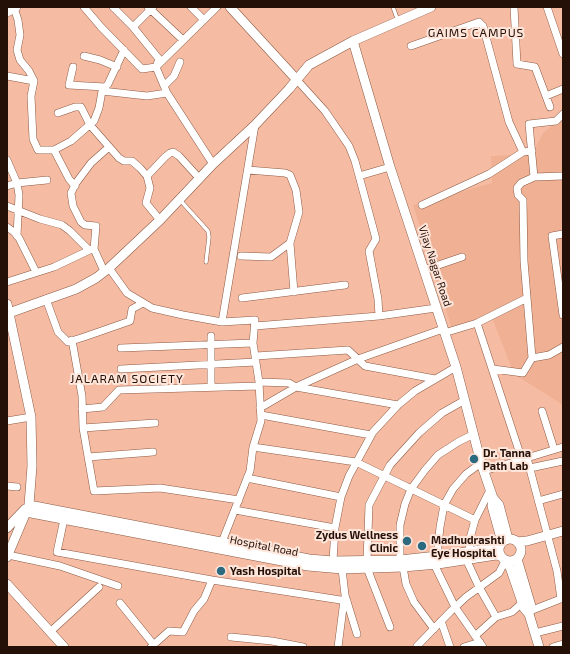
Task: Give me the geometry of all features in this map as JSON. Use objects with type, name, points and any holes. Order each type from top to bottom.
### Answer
[{"type":"street","points":[[113,7],[133,27],[159,59],[156,67],[167,93],[213,164]]},
{"type":"street","points":[[191,7],[204,20]]},
{"type":"street","points":[[87,8],[101,27],[142,69],[156,67],[217,7]]},
{"type":"street","points":[[230,7],[325,111],[349,146],[355,161],[376,239],[369,251],[379,316]]},
{"type":"street","points":[[118,586],[60,566],[7,556],[27,509],[32,466],[31,417],[8,310],[76,289],[96,278],[160,220],[213,164],[255,125],[309,65],[353,41],[431,7]]},
{"type":"street","points":[[514,7],[518,64],[535,67],[550,107]]},
{"type":"street","points":[[547,7],[563,54]]},
{"type":"street","points":[[133,27],[151,8],[183,40]]},
{"type":"street","points":[[12,9],[18,20],[20,35],[17,50],[20,60],[29,71],[34,81],[31,96],[33,139],[38,150],[54,150],[72,141],[94,121],[104,89],[117,67],[124,50]]},
{"type":"street","points":[[411,46],[479,22],[483,26],[510,122],[523,152]]},
{"type":"street","name":"Vijay Nagar Road","points":[[353,41],[390,167],[456,367],[483,467],[492,494],[492,506],[511,546],[531,606],[529,612],[539,647]]},
{"type":"street","points":[[84,56],[100,60],[117,67]]},
{"type":"street","points":[[164,86],[174,76],[180,62]]},
{"type":"street","points":[[73,67],[69,85],[147,96],[167,93]]},
{"type":"street","points":[[7,76],[34,81]]},
{"type":"street","points":[[546,96],[563,90]]},
{"type":"street","points":[[58,113],[79,106],[83,110],[90,125],[119,158],[124,161],[132,161],[147,176],[150,188],[146,203],[160,220]]},
{"type":"street","points":[[534,177],[530,124],[556,121],[563,114]]},
{"type":"street","points":[[222,322],[255,125]]},
{"type":"street","points":[[92,249],[96,226],[85,225],[81,222],[73,206],[71,193],[74,186],[91,163],[109,147]]},
{"type":"street","points":[[54,150],[74,186]]},
{"type":"street","points":[[422,205],[489,174],[523,152],[532,151]]},
{"type":"street","points":[[147,176],[165,157],[173,152],[179,156],[199,178]]},
{"type":"street","points":[[7,160],[17,183],[19,196],[17,236]]},
{"type":"street","points":[[359,176],[390,167]]},
{"type":"street","points":[[248,170],[285,173],[290,175],[298,200],[299,212],[290,243],[294,292]]},
{"type":"street","points":[[493,369],[523,373],[532,358],[524,261],[523,200],[518,195],[518,188],[521,183],[534,177],[563,176]]},
{"type":"street","points":[[7,186],[17,183],[47,180]]},
{"type":"street","points":[[7,206],[19,212],[62,225],[92,249],[106,270],[127,293],[152,308],[183,316],[222,322],[254,320],[255,326],[253,343],[259,384],[261,412],[253,447],[250,471],[222,542]]},
{"type":"street","points":[[7,227],[17,236],[36,272]]},
{"type":"street","points":[[563,234],[552,236],[563,315]]},
{"type":"street","points":[[241,256],[272,257],[290,243]]},
{"type":"street","points":[[7,282],[54,267],[92,249]]},
{"type":"street","points":[[424,270],[462,257]]},
{"type":"street","points":[[242,298],[345,285]]},
{"type":"street","points":[[261,412],[296,387],[358,359],[443,331],[477,323],[527,298]]},
{"type":"street","points":[[46,299],[58,332],[68,342],[130,321],[132,309],[143,303]]},
{"type":"street","points":[[255,326],[379,316],[436,308]]},
{"type":"street","points":[[477,323],[524,459],[530,468],[548,538],[560,571],[562,599],[529,612]]},
{"type":"street","points":[[211,336],[210,364],[212,387]]},
{"type":"street","points":[[72,340],[82,396],[83,428],[94,491],[160,488],[239,500]]},
{"type":"street","points":[[121,348],[253,343]]},
{"type":"street","points":[[532,358],[549,354],[563,347]]},
{"type":"street","points":[[121,369],[210,364],[348,350],[365,366],[435,380]]},
{"type":"street","points":[[333,561],[335,528],[341,497],[349,476],[371,435],[398,405],[415,391],[456,367]]},
{"type":"street","points":[[82,409],[103,407],[119,390],[289,383],[296,387],[398,405]]},
{"type":"street","points":[[390,628],[367,565],[369,505],[390,465],[419,432],[442,413],[465,400]]},
{"type":"street","points":[[542,411],[554,449]]},
{"type":"street","points":[[261,412],[371,435]]},
{"type":"street","points":[[7,421],[31,417]]},
{"type":"street","points":[[83,428],[155,423]]},
{"type":"street","points":[[434,629],[414,602],[406,584],[402,564],[400,525],[405,504],[411,489],[425,470],[438,456],[458,442],[474,434]]},
{"type":"street","points":[[253,447],[356,462],[475,520]]},
{"type":"street","points":[[479,642],[455,607],[435,560],[444,505],[453,489],[466,474],[483,467],[524,459],[563,447]]},
{"type":"street","points":[[88,457],[153,452]]},
{"type":"street","points":[[530,468],[563,460]]},
{"type":"street","points":[[247,478],[341,497]]},
{"type":"street","points":[[7,486],[17,487]]},
{"type":"street","points":[[492,494],[475,520],[469,542],[468,555],[479,587],[496,617]]},
{"type":"street","points":[[538,500],[563,494]]},
{"type":"street","points":[[7,528],[27,509]]},
{"type":"street","name":"Hospital Road","points":[[27,509],[64,519],[308,566],[342,569],[367,565],[402,564],[435,560],[468,555],[511,546],[526,541],[563,536]]},
{"type":"street","name":"Hospital Road","points":[[27,509],[222,542],[309,559],[367,565]]},
{"type":"street","points":[[235,510],[335,528]]},
{"type":"street","points":[[64,519],[57,552],[212,580],[345,601]]},
{"type":"street","name":"Hospital Road","points":[[548,538],[563,531]]},
{"type":"street","points":[[417,646],[455,607],[499,572],[502,558],[498,550],[511,546]]},
{"type":"street","name":"Hospital Road","points":[[468,555],[496,555],[511,562],[511,546]]},
{"type":"street","name":"Vijay Nagar Road","points":[[502,558],[510,567],[524,608],[529,612]]},
{"type":"street","points":[[342,569],[345,601],[357,634]]},
{"type":"street","points":[[120,603],[152,646],[169,631],[183,632],[194,611],[204,599],[212,580]]},
{"type":"street","points":[[7,584],[64,647]]},
{"type":"street","points":[[50,632],[99,587]]},
{"type":"street","points":[[7,591],[57,647]]},
{"type":"street","points":[[338,647],[345,601]]},
{"type":"street","points":[[464,647],[479,642],[496,617],[512,612],[522,603]]},
{"type":"street","points":[[441,621],[450,647]]},
{"type":"street","points":[[535,633],[563,626]]},
{"type":"street","points":[[231,637],[272,641],[304,647]]},
{"type":"street","points":[[553,647],[563,644]]},
{"type":"lane","points":[[393,7],[399,22]]},
{"type":"lane","points":[[179,199],[208,231],[209,237],[206,262]]},
{"type":"shaded area","points":[[563,117],[563,405],[514,374],[492,318],[452,329],[413,205],[492,183],[491,156],[532,154],[543,133]]},
{"type":"place","name":"Dr. Tanna Path Lab","points":[[474,459]]},
{"type":"place","name":"Zydus Wellness Clinic","points":[[407,541]]},
{"type":"place","name":"Madhudrashti Eye Hospital","points":[[422,546]]},
{"type":"place","name":"Yash Hospital","points":[[221,571]]},
{"type":"district","name":"GAIMS CAMPUS","points":[[476,33]]},
{"type":"district","name":"JALARAM SOCIETY","points":[[127,379]]}]
